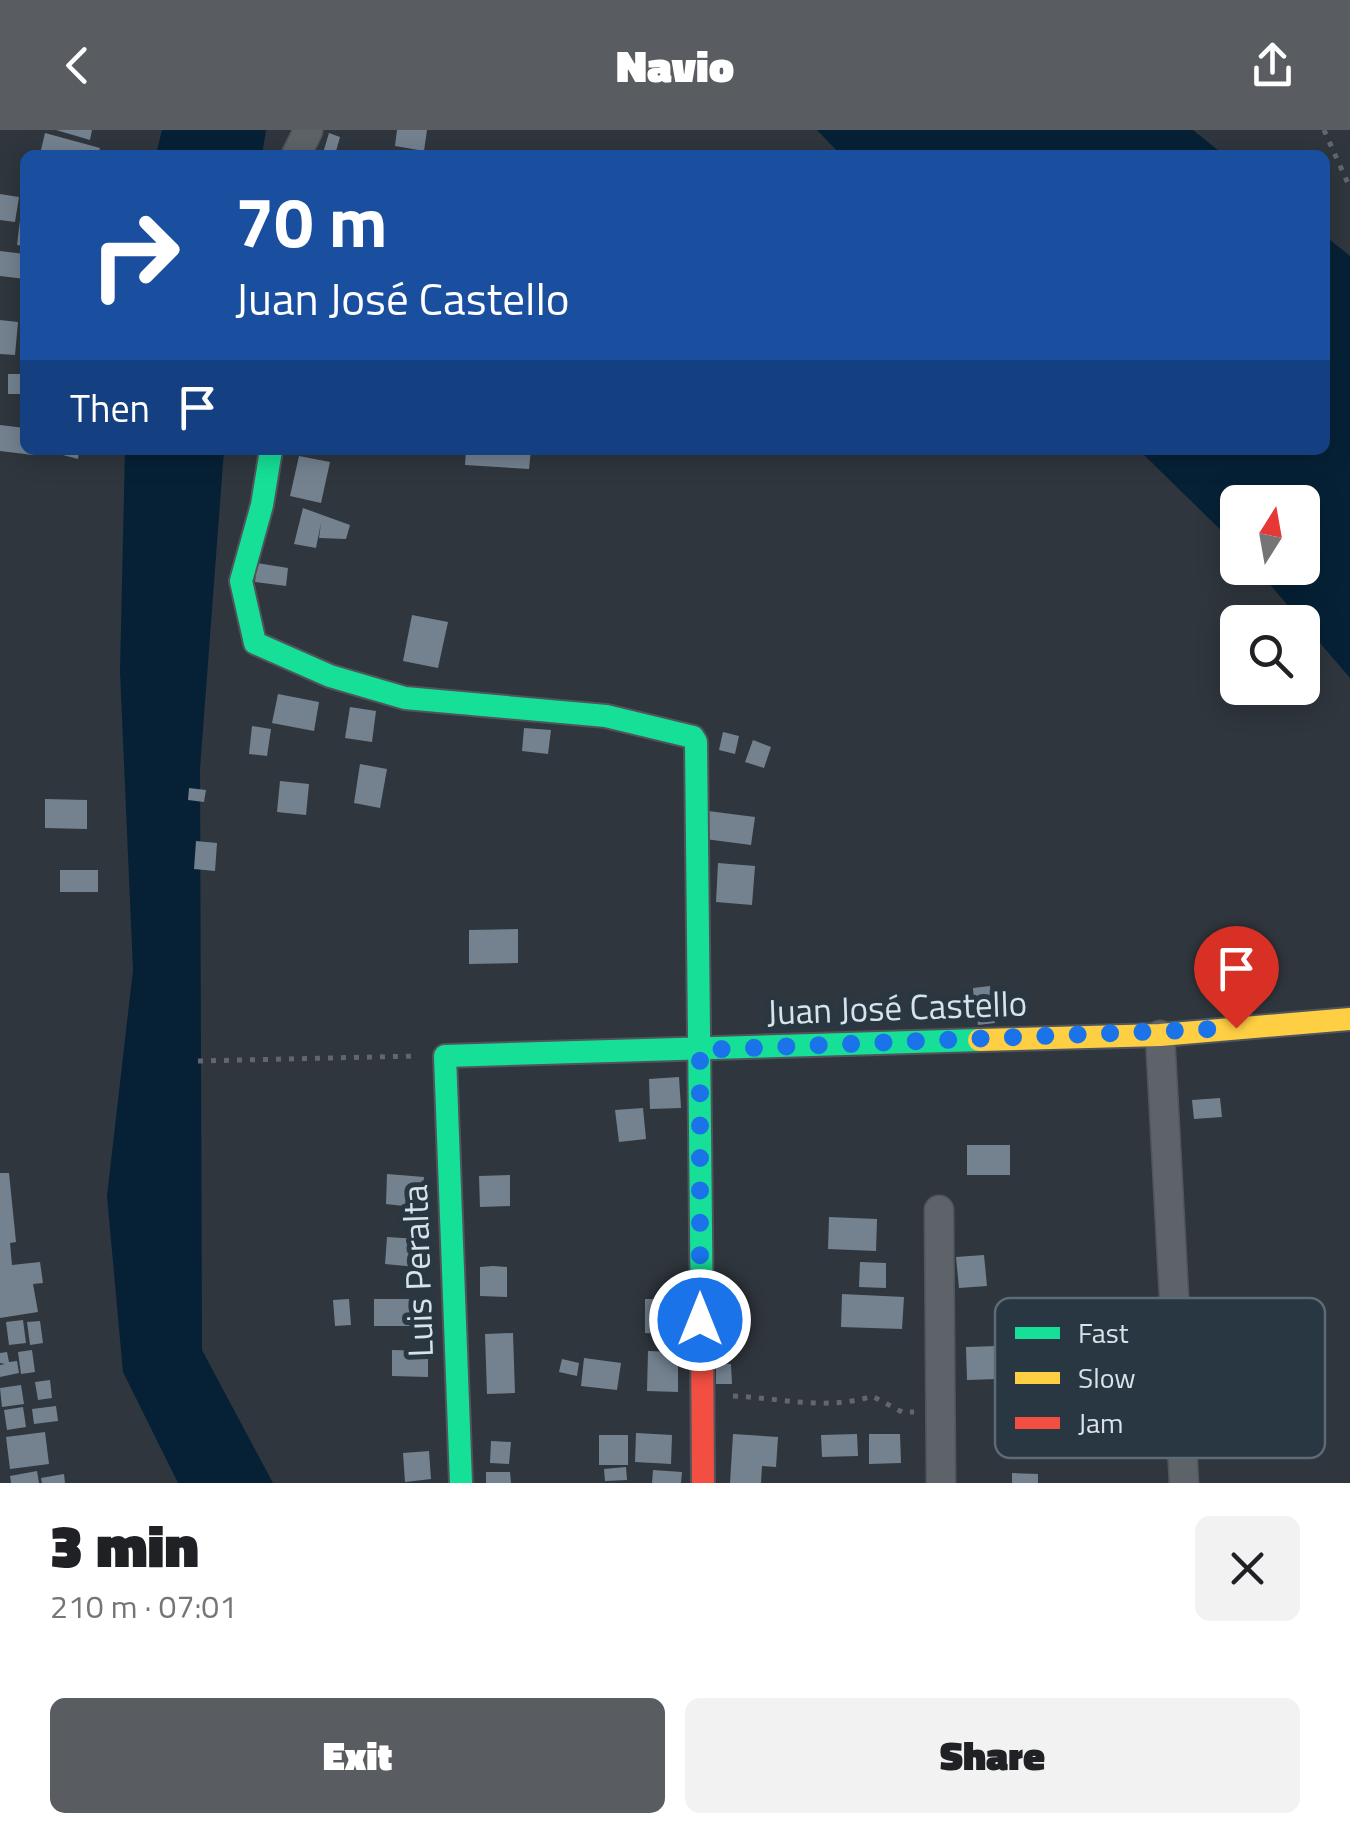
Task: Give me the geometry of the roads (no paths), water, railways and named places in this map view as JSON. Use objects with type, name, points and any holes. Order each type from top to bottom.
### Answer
[{"type":"street","points":[[270,455],[262,505],[240,581],[256,643],[330,676],[406,698],[606,716],[693,736],[698,748],[703,1483]]},
{"type":"street","name":"Juan José Castello","points":[[446,1056],[1160,1035],[1350,1019]]},
{"type":"street","points":[[1160,1035],[1174,1298]]},
{"type":"street","name":"Luis Peralta","points":[[446,1056],[461,1483]]},
{"type":"street","points":[[939,1210],[941,1483]]},
{"type":"street","points":[[1183,1458],[1184,1483]]},
{"type":"water","points":[[162,130],[266,130],[263,150],[157,150]]},
{"type":"water","points":[[817,130],[1193,130],[1218,150],[836,150]]},
{"type":"water","points":[[1330,240],[1350,256],[1350,678],[1320,643],[1320,605],[1288,605],[1271,585],[1320,585],[1320,485],[1220,485],[1220,529],[1144,455],[1330,455]]},
{"type":"water","points":[[125,455],[224,455],[200,769],[202,1350],[273,1483],[178,1483],[123,1372],[107,1196],[133,970],[120,671]]}]
